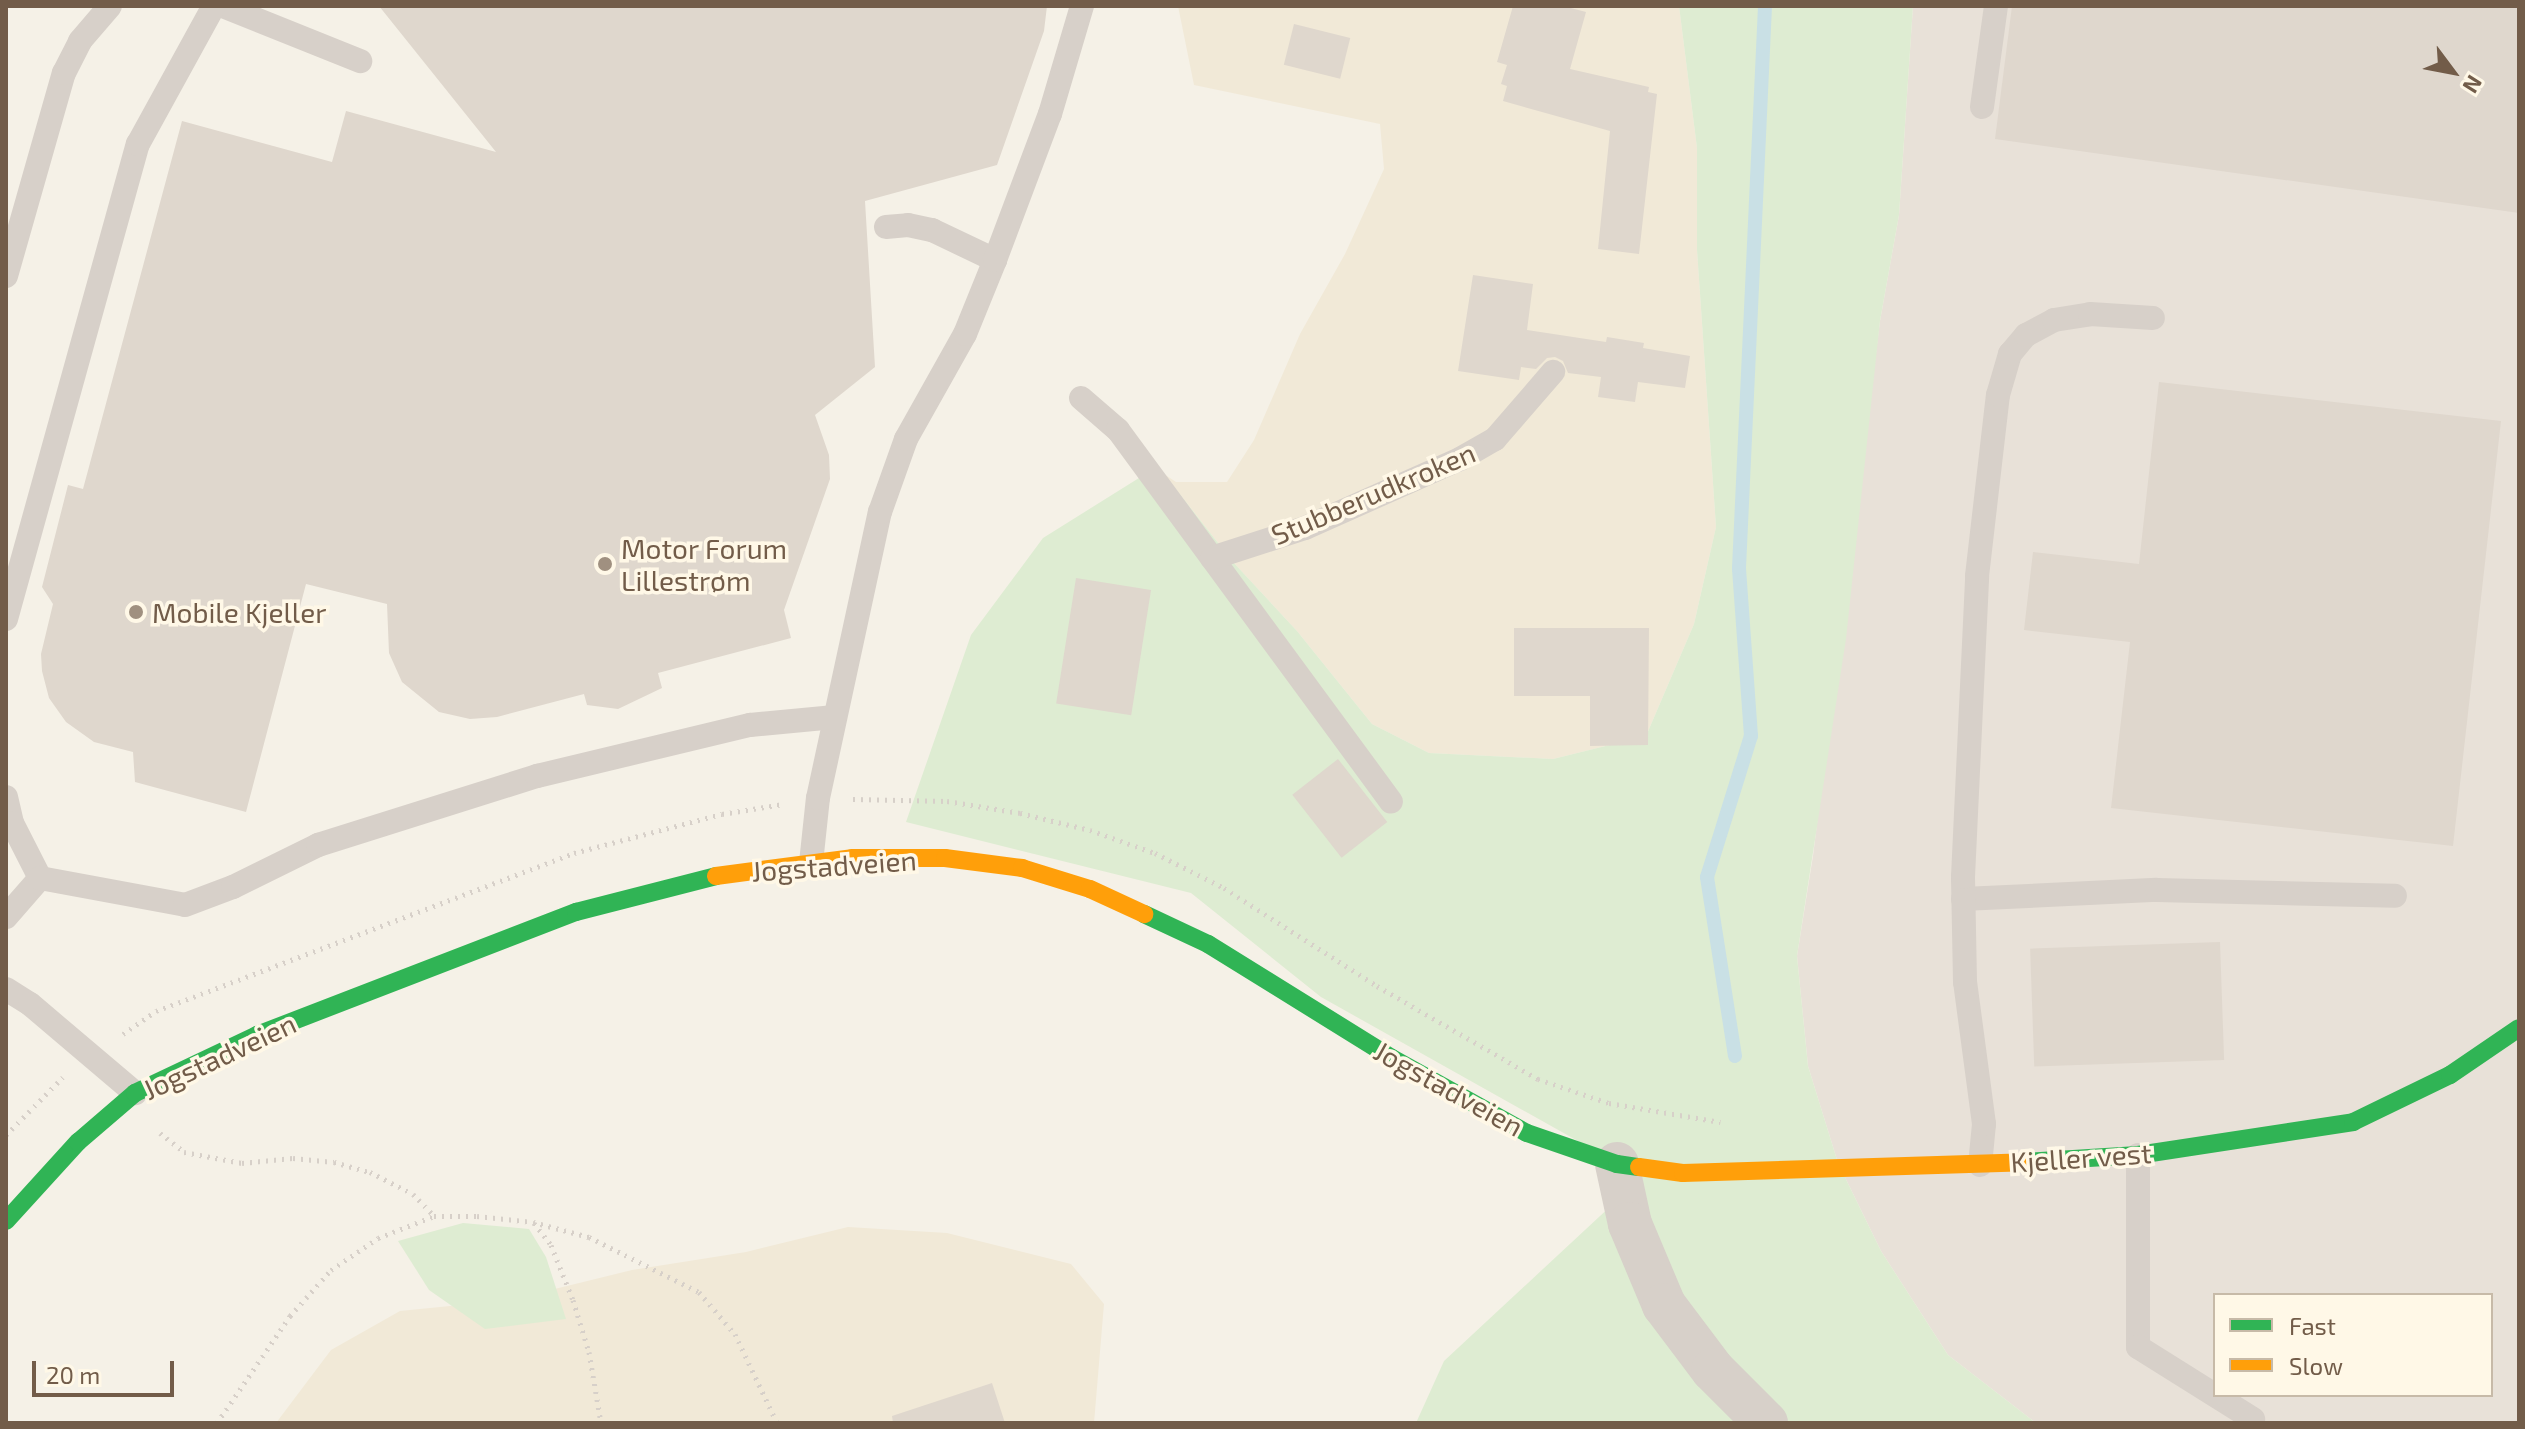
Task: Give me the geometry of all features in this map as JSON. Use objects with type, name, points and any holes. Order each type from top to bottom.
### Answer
[{"type":"street","name":"Jogstadveien","points":[[6,1221],[78,1142],[128,1098],[257,1035],[576,912],[720,875],[852,858],[945,858],[1022,868],[1090,889],[1208,944],[1392,1058],[1527,1133],[1617,1164]]},
{"type":"street","name":"Kjeller vest","points":[[1617,1164],[1683,1173],[1980,1165],[2138,1155],[2353,1122],[2450,1075],[2519,1028]]},
{"type":"street","points":[[1617,1164],[1630,1224],[1664,1305],[1713,1370],[1766,1423]]},
{"type":"lane","points":[[6,276],[64,73],[80,41],[110,6]]},
{"type":"lane","points":[[6,619],[138,144],[214,6]]},
{"type":"lane","points":[[223,6],[360,61]]},
{"type":"lane","points":[[811,863],[818,798],[880,512],[906,439],[965,334],[995,260],[1050,114],[1082,6]]},
{"type":"lane","points":[[1982,107],[1996,6]]},
{"type":"lane","points":[[886,227],[908,225],[932,230],[995,260]]},
{"type":"lane","points":[[1980,1165],[1984,1124],[1965,982],[1963,899],[1977,576],[1998,395],[2010,354],[2026,335],[2054,320],[2090,314],[2153,318]]},
{"type":"lane","name":"Stubberudkroken","points":[[1212,558],[1305,528],[1460,459],[1495,439],[1553,372]]},
{"type":"lane","points":[[1081,398],[1118,430],[1391,801]]},
{"type":"lane","points":[[40,878],[185,905],[233,887],[318,845],[537,776],[750,725],[835,717]]},
{"type":"lane","points":[[6,797],[12,823],[40,878]]},
{"type":"lane","points":[[6,917],[40,878]]},
{"type":"lane","points":[[1963,899],[2157,890],[2395,896]]},
{"type":"lane","points":[[6,965],[9,990],[91,1055],[128,1098]]},
{"type":"lane","points":[[2138,1155],[2138,1347],[2213,1394]]},
{"type":"lane","points":[[2218,1397],[2253,1419]]},
{"type":"path","points":[[6,1135],[53,1084],[156,1011],[574,853],[722,814],[818,798],[947,801],[1020,813],[1090,830],[1142,849],[1224,888],[1377,986],[1538,1079],[1609,1103],[1726,1123]]},
{"type":"path","points":[[128,1098],[184,1152],[242,1163],[293,1158],[334,1162],[370,1172],[413,1194],[434,1216]]},
{"type":"path","points":[[217,1423],[290,1316],[331,1270],[378,1238],[434,1216],[533,1222],[589,1237],[699,1292],[735,1334],[777,1423]]},
{"type":"path","points":[[533,1222],[551,1245],[573,1300],[589,1352],[601,1423]]},
{"type":"shaded area","points":[[1178,6],[1679,6],[1697,148],[1697,250],[1716,527],[1694,624],[1646,736],[1553,759],[1429,753],[1372,724],[1297,631],[1233,562],[1164,474],[1176,482],[1227,482],[1254,440],[1300,334],[1345,254],[1384,169],[1380,124],[1194,85]]},
{"type":"shaded area","points":[[1913,6],[2519,6],[2519,1423],[2036,1423],[1948,1355],[1881,1251],[1838,1163],[1808,1066],[1797,956],[1813,856],[1880,321],[1899,215]]},
{"type":"shaded area","points":[[848,1227],[947,1233],[1071,1264],[1104,1304],[1094,1423],[276,1423],[331,1350],[400,1311],[510,1300],[632,1270],[746,1252]]},
{"type":"green space","points":[[1679,6],[1913,6],[1899,215],[1880,321],[1846,639],[1797,956],[1808,1066],[1838,1163],[1881,1251],[1948,1355],[2036,1423],[1416,1423],[1444,1361],[1642,1177],[1321,997],[1191,893],[906,822],[971,635],[1043,538],[1147,473],[1164,474],[1233,562],[1297,631],[1372,724],[1429,753],[1553,759],[1646,736],[1694,624],[1716,527],[1697,250],[1697,148]]},
{"type":"green space","points":[[463,1223],[529,1229],[546,1257],[566,1319],[485,1329],[429,1290],[398,1241]]},
{"type":"building","points":[[379,6],[1047,6],[1044,31],[997,165],[865,201],[875,367],[815,415],[829,455],[830,479],[784,610],[791,638],[658,673],[662,688],[618,709],[587,705],[584,694],[497,717],[470,719],[439,712],[402,682],[389,653],[387,604],[306,584],[246,812],[135,782],[133,752],[94,742],[66,722],[49,698],[42,671],[41,654],[53,604],[42,587],[68,485],[83,489],[182,121],[332,162],[346,111],[496,152]]},
{"type":"building","points":[[1513,6],[1563,6],[1586,12],[1570,69],[1649,87],[1648,92],[1657,94],[1639,254],[1598,249],[1610,131],[1503,101],[1507,86],[1501,84],[1507,65],[1497,62]]},
{"type":"building","points":[[2012,6],[2519,6],[2519,213],[1995,139]]},
{"type":"building","points":[[1294,24],[1350,38],[1340,79],[1284,65]]},
{"type":"building","points":[[1473,275],[1533,284],[1527,330],[1606,342],[1607,337],[1644,343],[1643,348],[1690,356],[1685,388],[1638,382],[1635,402],[1598,397],[1601,377],[1568,373],[1563,361],[1555,357],[1547,358],[1536,369],[1521,367],[1519,380],[1458,371]]},
{"type":"building","points":[[2159,382],[2501,421],[2453,846],[2111,808],[2130,642],[2024,630],[2033,552],[2139,564]]},
{"type":"building","points":[[1076,578],[1151,590],[1131,715],[1056,703]]},
{"type":"building","points":[[1514,628],[1649,628],[1648,745],[1590,746],[1590,696],[1514,696]]},
{"type":"building","points":[[1338,759],[1387,822],[1342,858],[1292,795]]},
{"type":"building","points":[[2220,942],[2224,1060],[2034,1067],[2030,949]]},
{"type":"building","points":[[992,1383],[1005,1423],[893,1423],[892,1416]]},
{"type":"waterway","points":[[1735,1056],[1707,877],[1751,736],[1739,568],[1765,6]]},
{"type":"traffic: fast","points":[[6,1221],[78,1142],[135,1093],[257,1035],[576,912],[716,876]]},
{"type":"traffic: fast","points":[[1144,914],[1208,944],[1392,1058],[1527,1133],[1617,1164],[1639,1167]]},
{"type":"traffic: fast","points":[[2025,1162],[2138,1155],[2353,1122],[2450,1075],[2519,1028]]},
{"type":"traffic: slow","points":[[716,876],[852,858],[945,858],[1022,868],[1090,889],[1144,914]]},
{"type":"traffic: slow","points":[[1639,1167],[1683,1173],[2025,1162]]},
{"type":"place","name":"Motor Forum Lillestrøm","points":[[605,564]]},
{"type":"place","name":"Mobile Kjeller","points":[[136,612]]}]
